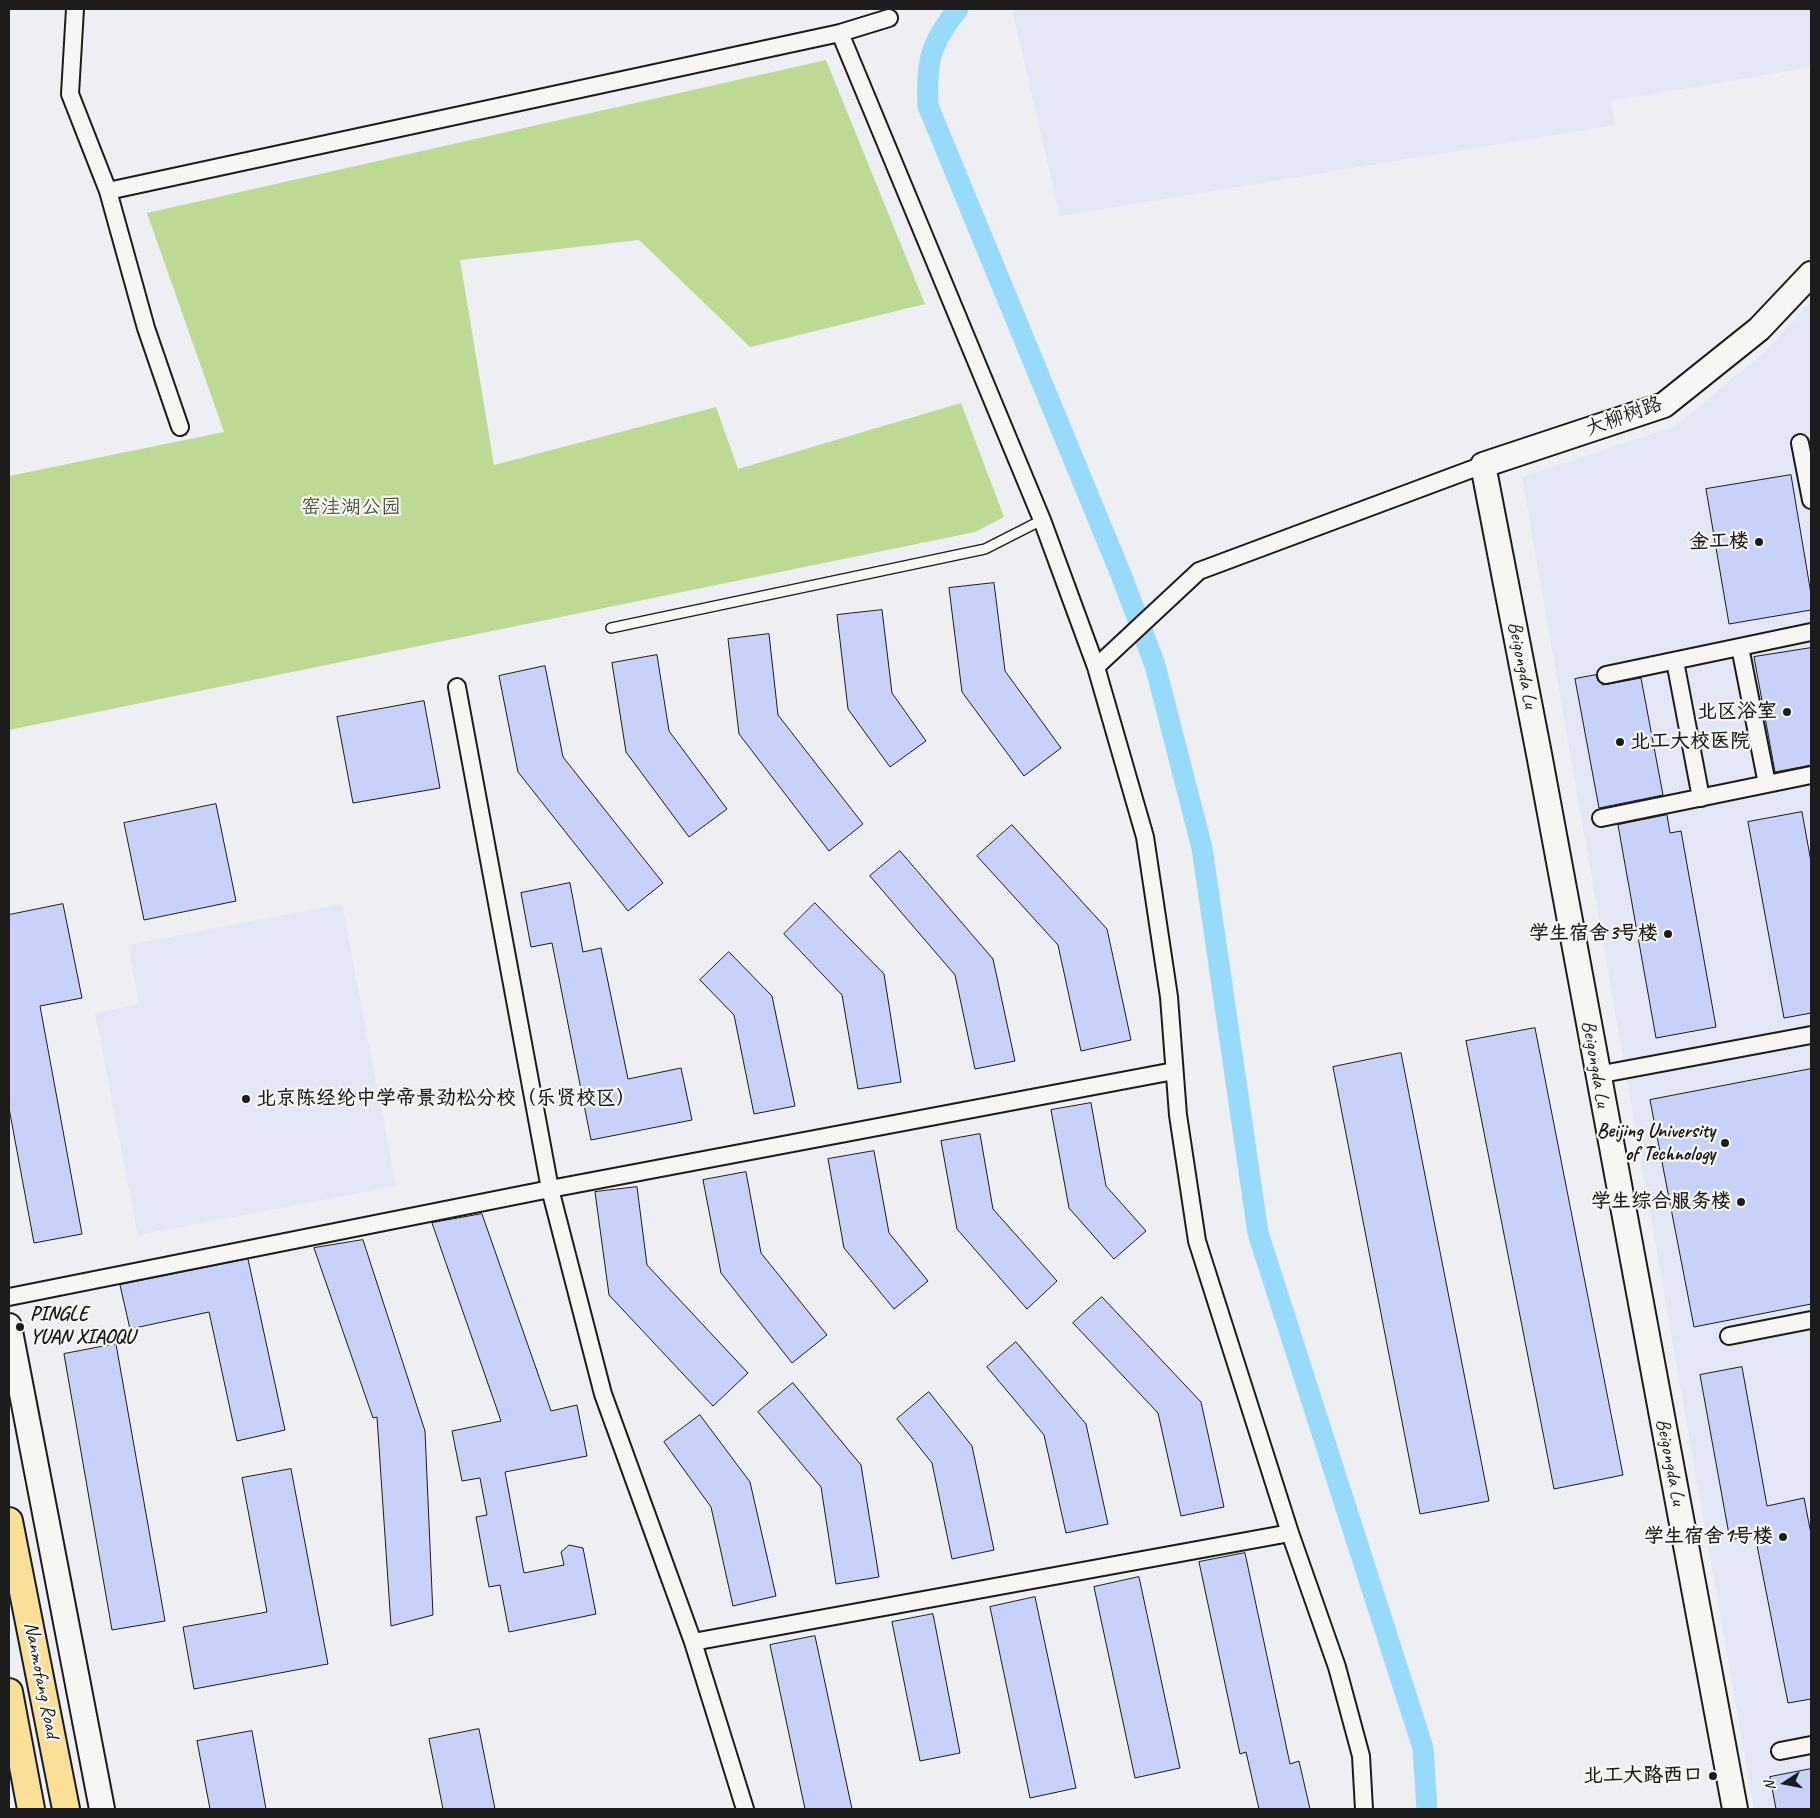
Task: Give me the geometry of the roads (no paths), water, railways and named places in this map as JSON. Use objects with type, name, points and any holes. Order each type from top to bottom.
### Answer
[{"type":"main road","name":"Nanmofang Road","points":[[9,1521],[66,1809]]},
{"type":"main road","name":"Nanmofang Road","points":[[9,1692],[31,1809]]},
{"type":"street","points":[[75,9],[70,94],[108,191],[146,328],[180,427]]},
{"type":"street","points":[[108,191],[840,33],[889,18]]},
{"type":"street","points":[[840,33],[1042,520],[1096,667],[1145,837],[1169,997],[1178,1115],[1196,1241],[1290,1532],[1337,1667],[1361,1756],[1364,1809]]},
{"type":"street","name":"大柳树路","points":[[1483,465],[1664,405],[1759,329],[1811,274]]},
{"type":"street","points":[[1800,443],[1811,500]]},
{"type":"street","points":[[1096,667],[1199,571],[1483,465]]},
{"type":"street","name":"Beigongda Lu","points":[[1483,465],[1539,754],[1597,1075],[1735,1809]]},
{"type":"street","points":[[1606,675],[1811,632]]},
{"type":"street","points":[[1740,647],[1767,784]]},
{"type":"street","points":[[1675,661],[1701,798]]},
{"type":"street","points":[[457,687],[550,1189],[603,1394],[693,1642],[745,1809]]},
{"type":"street","points":[[1601,818],[1811,775]]},
{"type":"street","points":[[1597,1075],[1811,1035]]},
{"type":"street","points":[[9,1297],[550,1189],[1174,1071]]},
{"type":"street","points":[[1729,1336],[1811,1320]]},
{"type":"street","points":[[9,1326],[102,1809]]},
{"type":"street","points":[[693,1642],[1290,1532]]},
{"type":"street","points":[[1780,1751],[1811,1745]]},
{"type":"lane","points":[[611,628],[985,549],[1042,520]]},
{"type":"waterway","points":[[958,9],[941,32],[932,54],[928,77],[928,106],[1122,577],[1155,665],[1202,848],[1258,1233],[1423,1748],[1427,1809]]},
{"type":"place","name":"金工楼","points":[[1759,542]]},
{"type":"place","name":"北区浴室","points":[[1787,712]]},
{"type":"place","name":"北工大校医院","points":[[1620,742]]},
{"type":"place","name":"学生宿舍3号楼","points":[[1668,934]]},
{"type":"place","name":"北京陈经纶中学帝景劲松分校（乐贤校区）","points":[[246,1099]]},
{"type":"place","name":"Beijing University of Technology","points":[[1725,1143]]},
{"type":"place","name":"学生综合服务楼","points":[[1741,1202]]},
{"type":"place","name":"PINGLE YUAN XIAOQU","points":[[20,1327]]},
{"type":"place","name":"学生宿舍1号楼","points":[[1783,1537]]},
{"type":"place","name":"北工大路西口","points":[[1713,1776]]},
{"type":"park label","name":"窑洼湖公园","points":[[351,508]]}]
